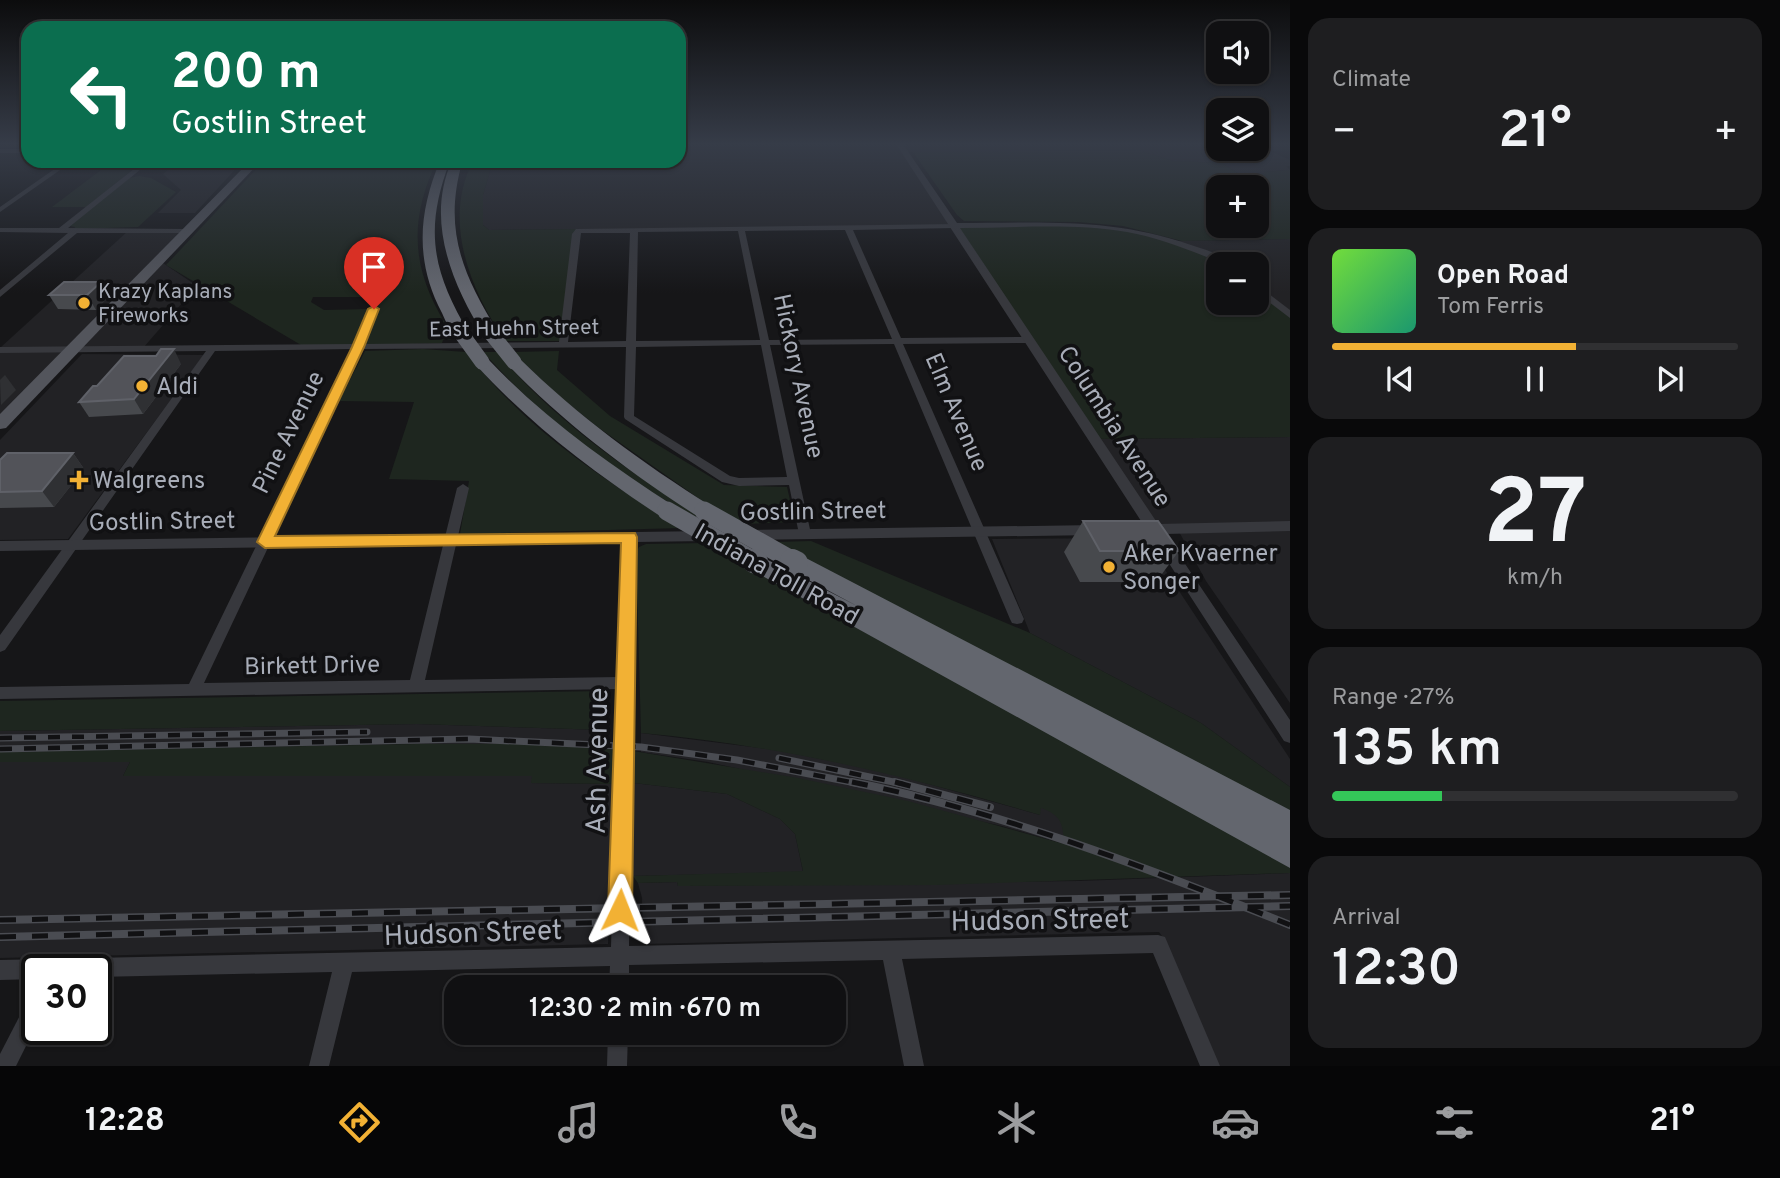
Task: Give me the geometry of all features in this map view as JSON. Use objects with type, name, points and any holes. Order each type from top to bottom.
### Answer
[{"type":"highway","name":"Indiana Toll Road","points":[[432,194],[427,209],[426,239],[431,272],[439,294],[461,333],[508,391],[618,480],[757,562],[1290,853]]},
{"type":"highway","name":"Indiana Toll Road","points":[[447,194],[446,223],[456,268],[490,332],[513,362],[574,419],[616,453],[704,511],[796,563],[1290,825]]},
{"type":"highway","points":[[446,223],[456,194]]},
{"type":"main road","points":[[0,424],[224,194]]},
{"type":"street","points":[[0,210],[23,194]]},
{"type":"street","points":[[61,230],[107,194]]},
{"type":"street","name":"Columbia Avenue","points":[[933,194],[1290,735]]},
{"type":"street","points":[[563,345],[576,234],[579,231],[1080,226],[1127,230],[1173,241],[1206,254]]},
{"type":"street","name":"Elm Avenue","points":[[848,227],[1017,619]]},
{"type":"street","name":"Hickory Avenue","points":[[741,228],[806,534]]},
{"type":"street","points":[[0,230],[187,231]]},
{"type":"street","points":[[0,294],[76,230]]},
{"type":"street","points":[[634,230],[629,417],[726,479],[739,482],[794,481]]},
{"type":"street","points":[[1269,297],[1290,316]]},
{"type":"street","name":"Pine Avenue","points":[[193,691],[374,309]]},
{"type":"street","name":"East Huehn Street","points":[[0,350],[1029,340]]},
{"type":"street","points":[[0,646],[212,349]]},
{"type":"street","points":[[416,686],[463,488]]},
{"type":"street","points":[[1132,529],[1290,526]]},
{"type":"street","name":"Gostlin Street","points":[[0,546],[1108,529]]},
{"type":"street","name":"Ash Avenue","points":[[619,975],[629,537]]},
{"type":"street","name":"Birkett Drive","points":[[0,693],[626,683]]},
{"type":"street","name":"Hudson Street","points":[[112,968],[1158,944],[1210,1066]]},
{"type":"street","points":[[891,950],[914,1066]]},
{"type":"street","points":[[319,1066],[344,964]]},
{"type":"street","name":"Hudson Street","points":[[0,970],[21,970]]},
{"type":"street","points":[[5,1066],[21,1034]]},
{"type":"street","points":[[617,1066],[618,1045]]},
{"type":"shaded area","points":[[70,194],[103,194],[87,207],[52,207]]},
{"type":"shaded area","points":[[110,194],[174,194],[138,227],[74,229],[75,227],[70,226]]},
{"type":"shaded area","points":[[177,194],[213,194],[195,213],[158,213]]},
{"type":"shaded area","points":[[233,194],[424,194],[418,229],[418,250],[429,292],[452,334],[451,340],[443,340],[442,343],[357,346],[381,297],[313,297],[311,302],[324,310],[370,309],[361,335],[351,345],[301,345],[166,265]]},
{"type":"shaded area","points":[[462,194],[483,194],[483,225],[489,230],[581,229],[564,341],[505,341],[471,277],[460,231]]},
{"type":"shaded area","points":[[483,194],[933,194],[954,226],[489,230],[483,225]]},
{"type":"shaded area","points":[[942,194],[1206,194],[1206,238],[1269,238],[1269,194],[1290,194],[1290,239],[1182,241],[1123,226],[1078,222],[964,221]]},
{"type":"shaded area","points":[[1063,224],[1106,227],[1154,236],[1206,255],[1206,315],[1269,315],[1269,297],[1290,315],[1290,437],[1095,439],[954,226]]},
{"type":"shaded area","points":[[128,231],[184,232],[0,421],[0,348]]},
{"type":"shaded area","points":[[1290,239],[1290,315],[1269,297],[1269,252],[1206,254],[1173,241]]},
{"type":"shaded area","points":[[160,261],[197,286],[143,348],[75,349]]},
{"type":"shaded area","points":[[423,349],[466,352],[489,380],[539,429],[593,470],[682,528],[460,534],[469,481],[389,479],[414,402],[339,401],[365,351]]},
{"type":"shaded area","points":[[559,351],[557,370],[610,416],[724,485],[787,487],[795,522],[743,524],[708,505],[599,428],[560,397],[512,352]]},
{"type":"shaded area","points":[[483,352],[497,352],[546,404],[573,427],[630,470],[719,528],[654,493],[592,452],[535,405]]},
{"type":"shaded area","points":[[82,354],[204,355],[68,539],[0,540],[0,440]]},
{"type":"shaded area","points":[[1290,437],[1290,703],[1206,581],[1177,528],[1154,529],[1095,439]]},
{"type":"shaded area","points":[[1144,538],[1290,759],[1290,787],[1201,723],[1030,633],[992,539]]},
{"type":"shaded area","points":[[811,541],[1030,633],[1201,723],[1290,787],[1290,873],[937,885],[678,886],[677,882],[638,883],[633,876],[803,871],[795,834],[780,819],[727,794],[634,783],[633,751],[798,778],[908,801],[1064,844],[1060,821],[1041,808],[1040,815],[942,787],[792,754],[641,733],[636,552],[646,544],[707,543],[791,592],[1146,786],[773,542]]},
{"type":"shaded area","points":[[605,691],[605,730],[417,724],[0,731],[0,701]]},
{"type":"shaded area","points":[[417,724],[605,730],[604,749],[523,744],[415,744],[0,752],[0,731]]},
{"type":"shaded area","points":[[641,733],[776,750],[882,771],[1040,815],[1040,807],[1055,812],[1064,823],[1064,844],[1002,826],[708,762],[641,752]]},
{"type":"shaded area","points":[[523,744],[613,749],[613,784],[531,783],[532,776],[123,776],[130,762],[0,762],[0,752]]},
{"type":"shaded area","points":[[0,762],[130,762],[123,776],[532,776],[532,783],[613,784],[608,944],[112,955],[21,954],[21,958],[0,958]]},
{"type":"shaded area","points":[[634,783],[727,794],[780,819],[795,834],[803,872],[633,876]]},
{"type":"shaded area","points":[[1290,873],[1290,1066],[1210,1066],[1167,943],[1159,932],[643,944],[642,898],[638,883],[677,882],[678,886],[1079,881]]},
{"type":"building","points":[[64,282],[101,282],[87,295],[49,295]]},
{"type":"building","points":[[161,349],[174,349],[134,399],[79,402],[124,356],[156,356]]},
{"type":"building","points":[[7,453],[73,453],[42,491],[0,492],[0,460]]},
{"type":"building","points":[[1083,521],[1158,521],[1179,551],[1100,551]]},
{"type":"railway","points":[[0,738],[367,732]]},
{"type":"railway","points":[[0,749],[469,739],[641,747],[737,760],[861,784]]},
{"type":"railway","points":[[779,758],[901,784]]},
{"type":"railway","points":[[852,782],[908,794],[1020,825],[1217,896]]},
{"type":"railway","points":[[895,782],[901,784]]},
{"type":"railway","points":[[901,784],[990,807]]},
{"type":"railway","points":[[1217,896],[1290,895]]},
{"type":"railway","points":[[0,920],[1217,896]]},
{"type":"railway","points":[[1217,896],[1244,907]]},
{"type":"railway","points":[[1244,907],[1290,906]]},
{"type":"railway","points":[[0,937],[1244,907]]},
{"type":"railway","points":[[1244,907],[1290,925]]},
{"type":"place","name":"Krazy Kaplans Fireworks","points":[[84,303]]},
{"type":"place","name":"Aldi","points":[[142,386]]},
{"type":"place","name":"Walgreens","points":[[79,480]]},
{"type":"place","name":"Aker Kvaerner Songer","points":[[1109,567]]},
{"type":"route","points":[[374,309],[265,542],[629,537],[620,910]]}]
